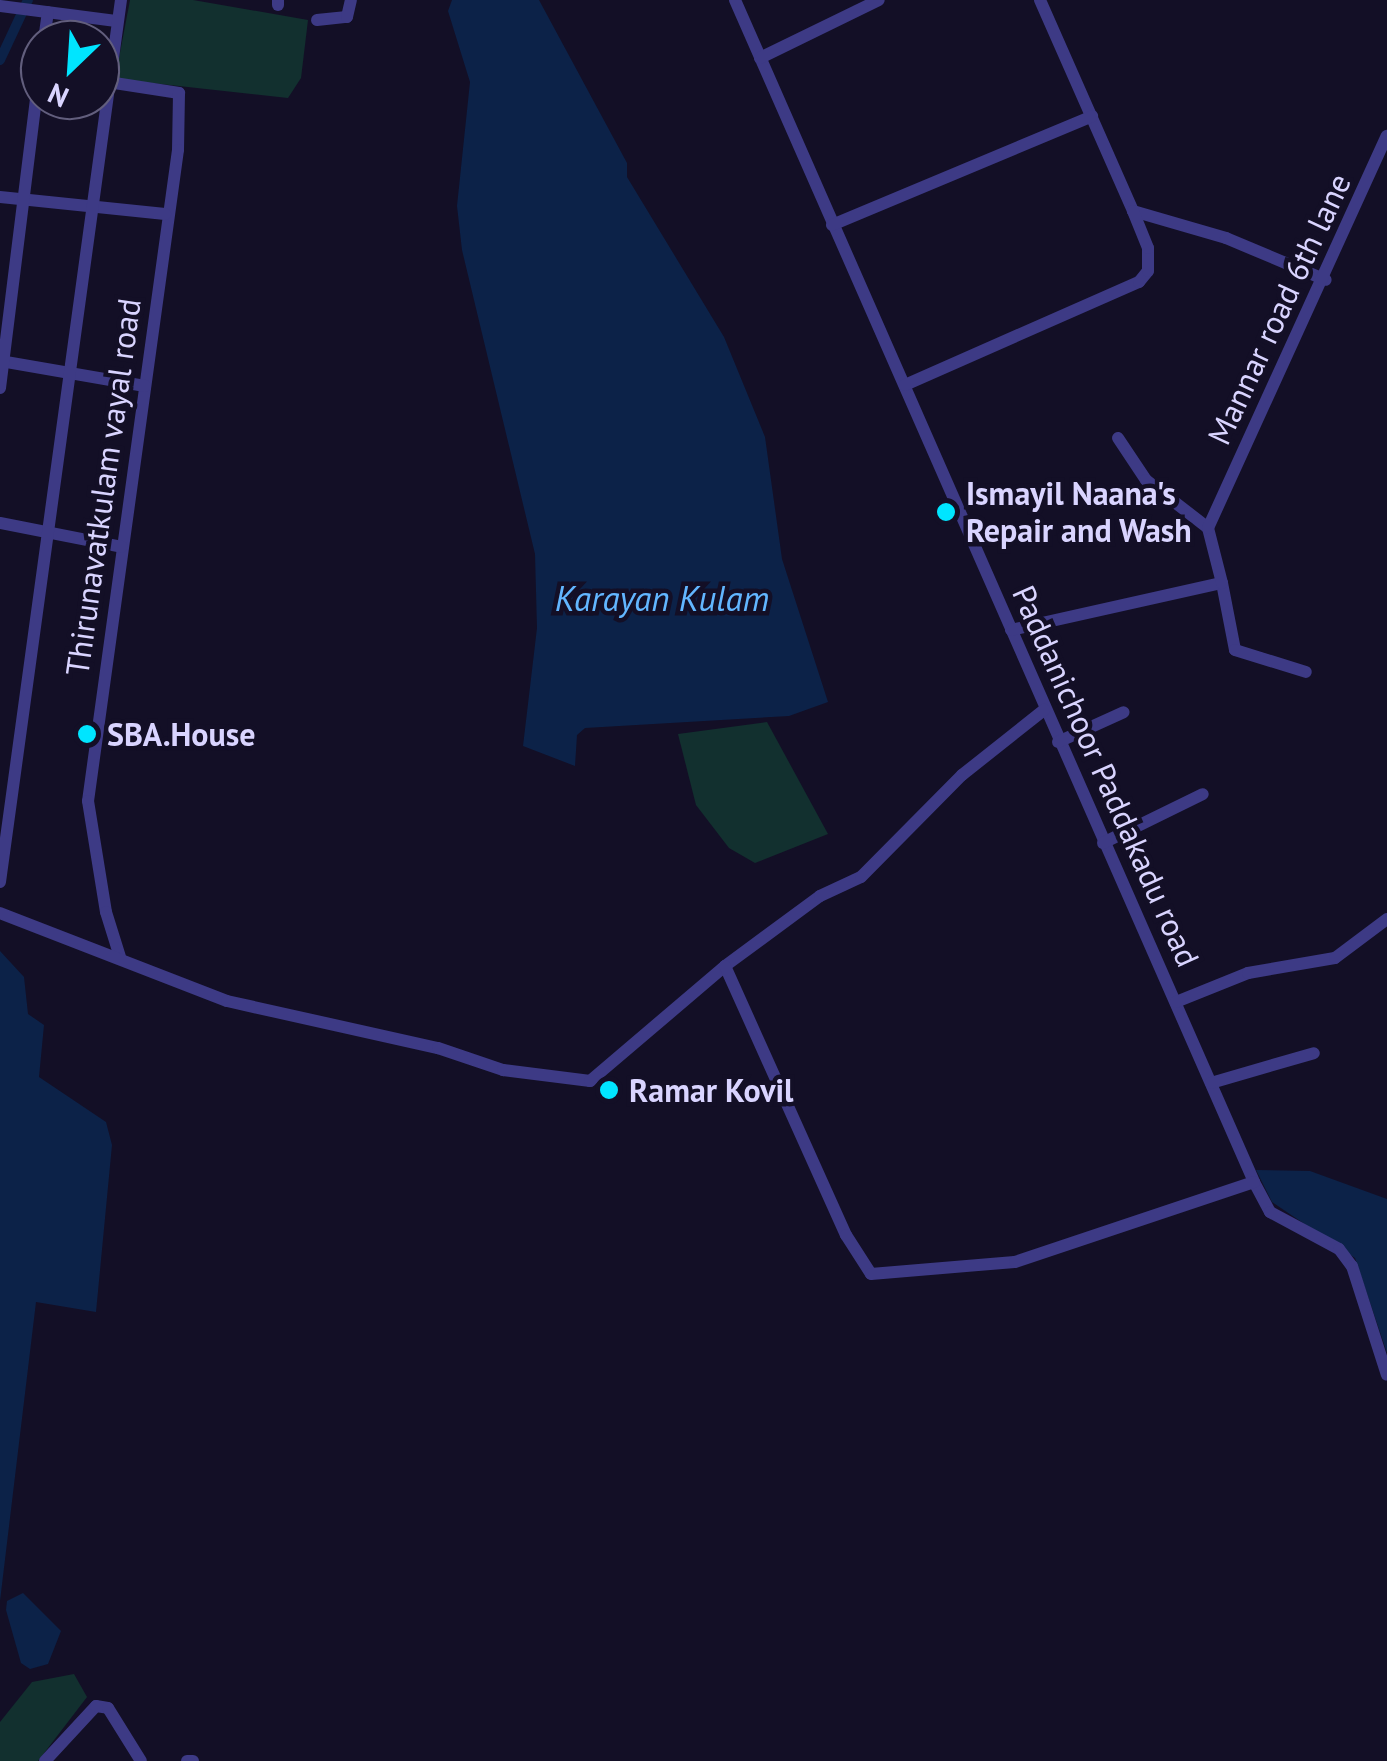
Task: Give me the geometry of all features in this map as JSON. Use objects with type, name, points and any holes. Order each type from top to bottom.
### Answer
[{"type":"street","points":[[317,20],[347,18],[351,0]]},
{"type":"street","name":"Paddanichoor Paddakadu road","points":[[735,0],[1254,1182],[1270,1212],[1340,1248],[1352,1266],[1387,1376]]},
{"type":"street","points":[[760,58],[880,0]]},
{"type":"street","points":[[905,385],[1139,282],[1148,270],[1148,248],[1040,0]]},
{"type":"street","points":[[0,6],[58,9],[111,20]]},
{"type":"street","name":"Thirunavatkulam vayal road","points":[[120,84],[179,92],[178,150],[165,214],[88,801],[106,912],[120,957]]},
{"type":"street","points":[[832,225],[1092,116]]},
{"type":"street","points":[[0,388],[33,120]]},
{"type":"street","points":[[0,882],[72,374],[103,120]]},
{"type":"street","name":"Mannar road 6th lane","points":[[1208,528],[1326,280],[1387,136]]},
{"type":"street","points":[[0,197],[165,214]]},
{"type":"street","points":[[1133,212],[1226,238],[1326,280]]},
{"type":"street","points":[[2,361],[145,386]]},
{"type":"street","points":[[1118,438],[1146,480],[1208,528],[1235,650],[1306,672]]},
{"type":"street","points":[[0,524],[122,547]]},
{"type":"street","points":[[1010,630],[1222,583]]},
{"type":"street","points":[[0,913],[227,1001],[438,1048],[503,1070],[590,1081],[725,966],[820,896],[861,877],[962,775],[1044,710]]},
{"type":"street","points":[[1058,742],[1124,712]]},
{"type":"street","points":[[1103,843],[1203,794]]},
{"type":"street","points":[[1176,1002],[1248,973],[1335,958],[1387,919]]},
{"type":"street","points":[[725,966],[846,1236],[871,1274],[1015,1262],[1254,1182]]},
{"type":"street","points":[[1211,1084],[1314,1053]]},
{"type":"street","points":[[45,1761],[96,1706],[108,1708],[140,1761]]},
{"type":"green space","points":[[130,0],[193,0],[308,20],[301,78],[288,98],[120,80],[120,53]]},
{"type":"green space","points":[[767,722],[828,834],[755,863],[729,848],[696,805],[678,734]]},
{"type":"green space","points":[[74,1674],[87,1697],[38,1761],[0,1761],[0,1722],[32,1682]]},
{"type":"water","name":"Karayan Kulam","points":[[452,0],[539,0],[627,163],[627,177],[724,337],[765,437],[782,559],[828,702],[789,716],[585,728],[577,735],[575,766],[523,746],[537,628],[535,554],[462,250],[457,206],[470,82],[448,11]]},
{"type":"water","points":[[0,951],[24,977],[28,1014],[44,1025],[39,1077],[106,1122],[112,1145],[96,1312],[36,1302],[0,1601]]},
{"type":"water","points":[[1256,1170],[1310,1171],[1387,1199],[1387,1353],[1355,1258],[1272,1202]]},
{"type":"water","points":[[23,1593],[61,1631],[48,1664],[30,1669],[21,1663],[6,1610],[7,1601]]},
{"type":"waterway","points":[[0,60],[28,0]]},
{"type":"place","name":"Ismayil Naana's Repair and Wash","points":[[946,512]]},
{"type":"place","name":"SBA.House","points":[[87,734]]},
{"type":"place","name":"Ramar Kovil","points":[[609,1090]]}]
